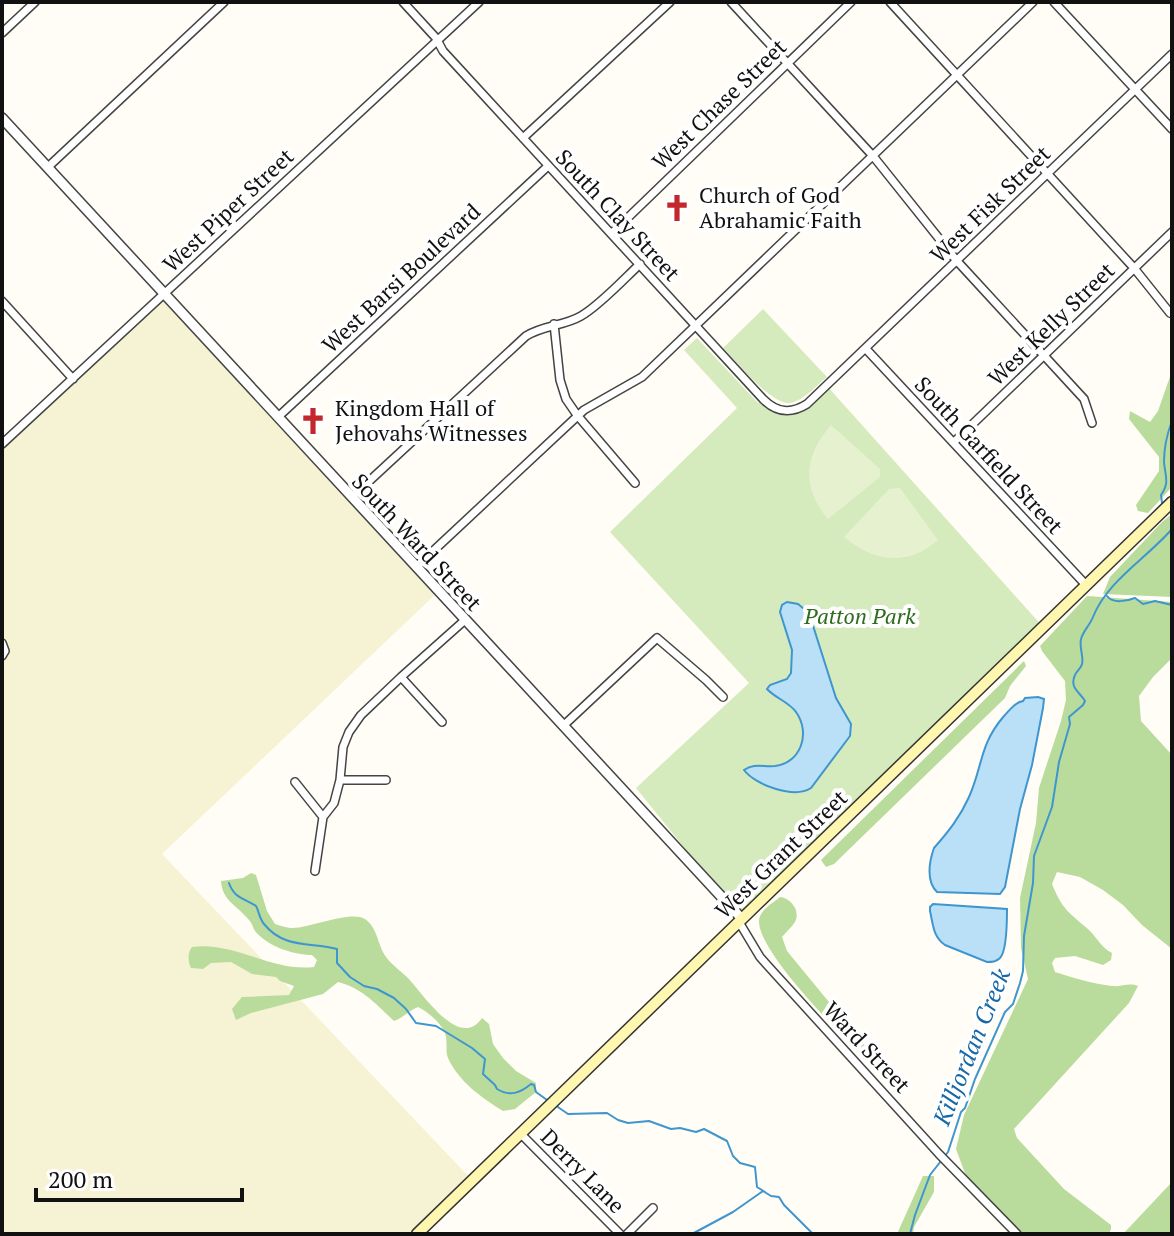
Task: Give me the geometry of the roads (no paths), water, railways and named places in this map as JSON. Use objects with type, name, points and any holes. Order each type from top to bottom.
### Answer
[{"type":"main road","name":"West Grant Street","points":[[417,1234],[1172,502]]},
{"type":"street","points":[[2,33],[35,2]]},
{"type":"street","name":"South Clay Street","points":[[403,2],[443,51],[763,399],[775,408],[796,410],[833,380]]},
{"type":"street","name":"West Piper Street","points":[[2,444],[479,2]]},
{"type":"street","points":[[523,138],[670,2]]},
{"type":"street","points":[[731,2],[873,156],[957,261],[1084,399],[1092,423]]},
{"type":"street","name":"West Chase Street","points":[[612,233],[851,2]]},
{"type":"street","points":[[890,2],[1134,268],[1170,313]]},
{"type":"street","points":[[416,567],[577,415],[642,377],[1033,2]]},
{"type":"street","points":[[1054,2],[1172,129]]},
{"type":"street","points":[[48,167],[222,3]]},
{"type":"street","name":"West Fisk Street","points":[[833,380],[1172,54]]},
{"type":"street","name":"South Ward Street","points":[[2,118],[740,920]]},
{"type":"street","name":"West Barsi Boulevard","points":[[278,417],[548,166]]},
{"type":"street","name":"West Kelly Street","points":[[954,442],[1172,232]]},
{"type":"street","points":[[352,497],[526,336],[583,315],[640,264]]},
{"type":"street","points":[[2,301],[73,379]]},
{"type":"street","points":[[554,324],[560,380],[566,399],[635,483]]},
{"type":"street","name":"South Garfield Street","points":[[866,349],[1086,585]]},
{"type":"street","points":[[315,871],[323,817],[334,803],[343,747],[349,732],[361,715],[465,620]]},
{"type":"street","points":[[563,726],[657,638],[723,697]]},
{"type":"street","points":[[2,643],[5,651],[2,656]]},
{"type":"street","points":[[401,677],[442,722]]},
{"type":"street","points":[[340,780],[386,780]]},
{"type":"street","points":[[295,782],[323,817]]},
{"type":"street","name":"Ward Street","points":[[740,920],[760,957],[945,1160],[1017,1234]]},
{"type":"street","name":"Derry Lane","points":[[520,1133],[620,1234]]},
{"type":"street","name":"Derry Lane","points":[[627,1234],[653,1208]]},
{"type":"water","points":[[787,602],[798,604],[809,613],[836,698],[851,724],[850,736],[811,788],[795,792],[775,789],[757,781],[744,770],[784,764],[801,746],[803,729],[796,712],[767,689],[787,679],[791,673],[792,650],[780,612]]},
{"type":"water","points":[[1025,698],[1044,699],[1043,708],[1005,887],[1000,894],[937,892],[931,882],[930,871],[934,848],[966,804],[990,737],[1015,705]]},
{"type":"water","points":[[933,904],[1007,909],[1005,942],[1000,958],[987,962],[945,945],[934,930],[930,911]]},
{"type":"waterway","name":"Killjordan Creek","points":[[1162,503],[1161,495],[1166,483],[1165,452],[1172,421]]},
{"type":"waterway","name":"Killjordan Creek","points":[[910,1234],[930,1175],[948,1152],[975,1079],[1005,1012],[1013,1004],[1020,983],[1034,856],[1052,807],[1069,717],[1085,701],[1073,683],[1082,664],[1082,636],[1108,592],[1172,529]]},
{"type":"waterway","points":[[1107,596],[1116,601],[1135,598],[1143,604],[1155,601],[1172,605]]},
{"type":"waterway","points":[[229,883],[237,895],[256,906],[262,922],[272,932],[289,941],[337,949],[337,963],[350,977],[394,998],[416,1023],[436,1026],[472,1048],[485,1059],[483,1074],[497,1089],[515,1093],[531,1084],[547,1100]]},
{"type":"waterway","points":[[555,1105],[568,1114],[607,1113],[628,1123],[649,1121],[671,1129],[696,1132],[704,1129],[727,1141],[733,1156],[740,1163],[755,1167],[757,1187],[765,1192]]},
{"type":"waterway","points":[[692,1234],[733,1212],[763,1191],[779,1197],[813,1234]]},
{"type":"place","name":"Church of God Abrahamic Faith","points":[[677,208]]},
{"type":"place","name":"Kingdom Hall of Jehovahs Witnesses","points":[[313,421]]},
{"type":"park label","name":"Patton Park","points":[[860,616]]}]
